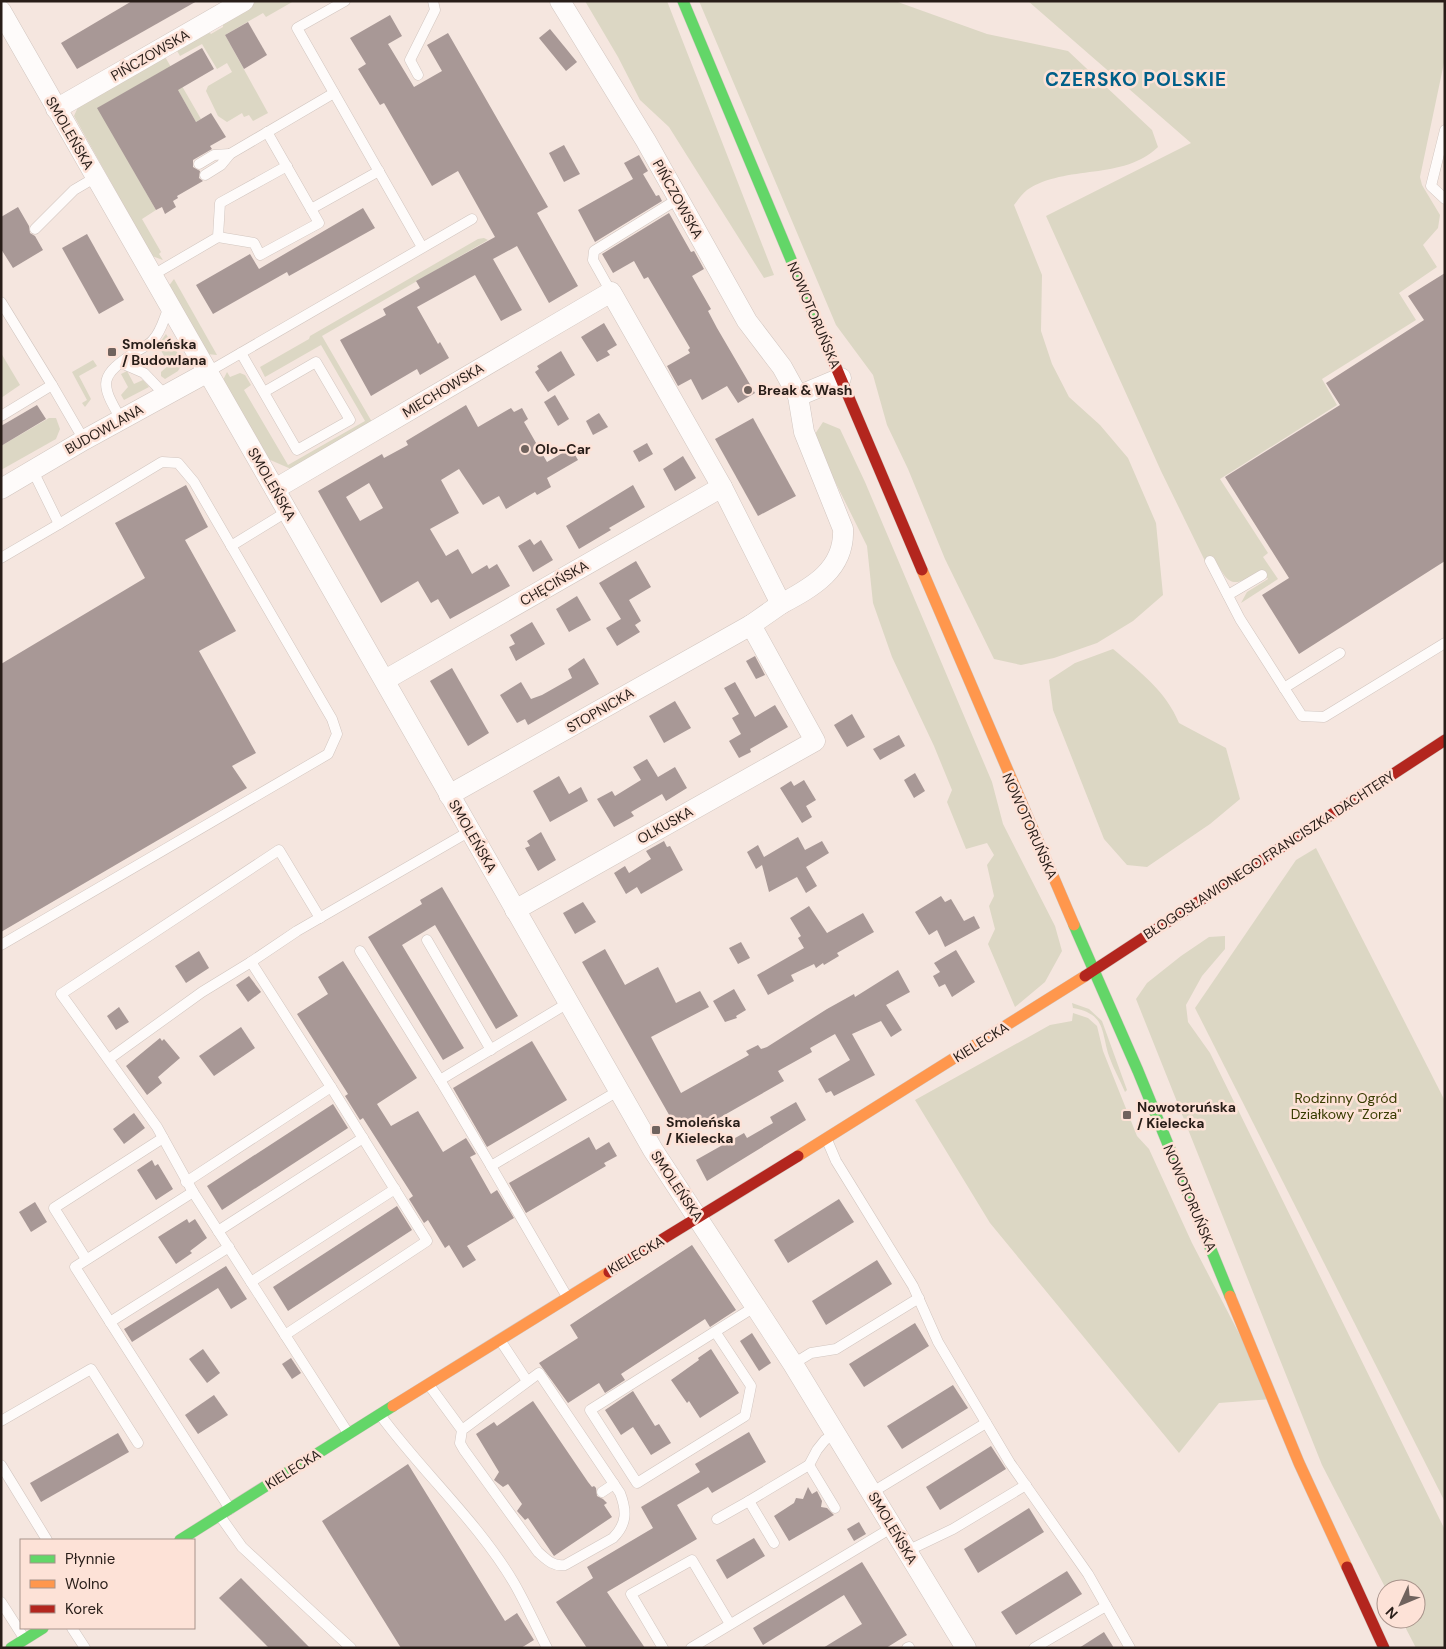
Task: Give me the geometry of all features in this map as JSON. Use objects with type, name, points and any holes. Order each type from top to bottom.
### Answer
[{"type":"main road","name":"NOWOTORUŃSKA","points":[[683,1],[984,719],[1142,1080],[1299,1463],[1384,1648]]},
{"type":"main road","name":"BŁOGOSŁAWIONEGO FRANCISZKA DACHTERY","points":[[1094,971],[1445,740]]},
{"type":"main road","name":"KIELECKA","points":[[182,1539],[567,1296],[827,1139],[1094,971]]},
{"type":"main road","points":[[11,1648],[41,1629]]},
{"type":"street","name":"PIŃCZOWSKA","points":[[56,109],[244,1]]},
{"type":"street","name":"PIŃCZOWSKA","points":[[560,1],[646,141],[746,321],[782,367],[798,396],[804,432],[843,529],[844,543],[840,556],[817,581],[781,604]]},
{"type":"street","name":"SMOLEŃSKA","points":[[4,22],[170,304],[661,1165],[703,1224],[793,1364],[966,1648]]},
{"type":"street","points":[[611,292],[722,487],[781,604]]},
{"type":"street","name":"MIECHOWSKA","points":[[275,489],[611,292]]},
{"type":"street","name":"BUDOWLANA","points":[[1,489],[121,419],[208,372]]},
{"type":"street","points":[[798,396],[841,378]]},
{"type":"street","name":"CHĘCIŃSKA","points":[[385,680],[722,487]]},
{"type":"street","name":"STOPNICKA","points":[[450,795],[751,625],[781,604]]},
{"type":"street","name":"OLKUSKA","points":[[515,910],[815,741],[751,625]]},
{"type":"lane","points":[[345,1],[298,28],[422,247]]},
{"type":"lane","points":[[418,75],[410,60],[435,10],[433,1]]},
{"type":"lane","points":[[205,175],[221,165],[230,154],[334,93]]},
{"type":"lane","points":[[1445,130],[1431,186],[1445,199]]},
{"type":"lane","points":[[152,275],[218,237],[254,243],[260,255],[318,223],[267,132]]},
{"type":"lane","points":[[199,164],[214,155],[230,154]]},
{"type":"lane","points":[[218,237],[220,203],[286,166]]},
{"type":"lane","points":[[311,209],[379,171]]},
{"type":"lane","points":[[35,229],[74,190],[96,178]]},
{"type":"lane","points":[[611,292],[593,260],[594,251],[678,199]]},
{"type":"lane","points":[[208,372],[472,219]]},
{"type":"lane","points":[[1,302],[84,440]]},
{"type":"lane","points":[[121,419],[106,394],[108,377],[121,363],[152,342],[159,332],[170,304]]},
{"type":"lane","points":[[242,353],[264,392],[297,450],[350,420],[316,362],[264,392]]},
{"type":"lane","points":[[121,363],[144,373],[165,395]]},
{"type":"lane","points":[[1,416],[52,385]]},
{"type":"lane","points":[[1,558],[162,462],[178,462],[194,482],[332,719],[337,734],[328,754],[1,945]]},
{"type":"lane","points":[[33,470],[59,524]]},
{"type":"lane","points":[[231,546],[288,511]]},
{"type":"lane","points":[[1210,561],[1228,595],[1302,716],[1324,717],[1445,643]]},
{"type":"lane","points":[[1228,595],[1262,575]]},
{"type":"lane","points":[[1284,688],[1340,653]]},
{"type":"lane","points":[[109,1059],[202,992],[320,918],[470,831]]},
{"type":"lane","points":[[320,918],[279,850],[108,960],[61,994],[109,1059],[163,1138],[186,1182],[349,1434]]},
{"type":"lane","points":[[427,940],[491,1050]]},
{"type":"lane","points":[[360,951],[440,1080],[567,1296]]},
{"type":"lane","points":[[251,962],[427,1241],[285,1334]]},
{"type":"lane","points":[[440,1080],[568,1004]]},
{"type":"lane","points":[[186,1182],[331,1087]]},
{"type":"lane","points":[[491,1166],[618,1091]]},
{"type":"lane","points":[[86,1259],[54,1208],[163,1138]]},
{"type":"lane","points":[[218,1231],[363,1138]]},
{"type":"lane","points":[[827,1139],[836,1161],[919,1298],[938,1342],[986,1423],[1026,1485],[1088,1574],[1130,1648]]},
{"type":"lane","points":[[251,1282],[395,1189]]},
{"type":"lane","points":[[193,1192],[75,1267],[230,1509]]},
{"type":"lane","points":[[110,1322],[229,1248]]},
{"type":"lane","points":[[793,1364],[811,1353],[836,1349],[919,1298]]},
{"type":"lane","points":[[716,1333],[751,1386],[745,1416],[637,1483],[590,1410],[716,1333],[756,1306]]},
{"type":"lane","points":[[500,1338],[527,1380]]},
{"type":"lane","points":[[1,1421],[91,1369],[138,1444]]},
{"type":"lane","points":[[428,1384],[462,1430],[460,1443],[464,1450],[538,1552],[554,1565],[565,1565],[613,1538],[618,1532],[625,1518],[626,1510],[620,1493],[539,1373],[527,1380],[505,1400],[462,1430]]},
{"type":"lane","points":[[380,1414],[406,1450],[461,1512],[514,1582],[547,1648]]},
{"type":"lane","points":[[871,1493],[986,1423]]},
{"type":"lane","points":[[717,1519],[809,1465],[821,1445],[835,1434]]},
{"type":"lane","points":[[1,1465],[45,1539]]},
{"type":"lane","points":[[809,1465],[835,1508]]},
{"type":"lane","points":[[602,1492],[614,1484]]},
{"type":"lane","points":[[907,1551],[952,1529],[1026,1485]]},
{"type":"lane","points":[[748,1501],[774,1543]]},
{"type":"lane","points":[[220,1516],[242,1547],[351,1648]]},
{"type":"lane","points":[[691,1648],[892,1527]]},
{"type":"lane","points":[[663,1648],[631,1594],[692,1560],[730,1624]]},
{"type":"lane","points":[[1,1602],[25,1639]]},
{"type":"lane","points":[[1034,1648],[1106,1606]]},
{"type":"lane","points":[[73,1629],[85,1648]]},
{"type":"green space","points":[[257,1],[294,1],[266,17],[263,13],[225,35],[268,113],[253,121],[249,115],[244,117],[242,113],[227,122],[218,116],[206,91],[208,86],[232,72],[227,63],[217,69],[202,44],[180,56],[176,49],[223,27],[226,19]]},
{"type":"green space","points":[[585,1],[667,1],[774,275],[764,278],[669,127],[640,100],[618,57]]},
{"type":"green space","points":[[699,1],[895,1],[987,34],[1068,51],[1152,130],[1158,147],[1144,158],[1111,169],[1059,177],[1042,182],[1027,190],[1014,205],[1042,275],[1041,331],[1052,364],[1069,397],[1100,425],[1128,458],[1156,523],[1163,595],[1133,621],[1097,643],[1054,658],[1021,665],[994,659],[945,559],[908,469],[887,425],[873,375],[836,325]]},
{"type":"green space","points":[[1028,1],[1445,1],[1445,58],[1420,177],[1422,185],[1440,215],[1438,228],[1423,245],[1437,267],[1399,293],[1416,320],[1322,379],[1337,405],[1220,479],[1268,553],[1263,557],[1278,579],[1241,603],[1247,592],[1268,579],[1262,570],[1244,580],[1233,582],[1224,574],[1213,556],[1205,561],[1161,471],[1046,216],[1191,143]]},
{"type":"green space","points":[[164,55],[201,119],[196,122],[166,69],[98,108],[156,210],[142,219],[161,252],[159,254],[163,260],[152,256],[74,116],[78,107]]},
{"type":"green space","points":[[484,238],[488,240],[322,336],[372,422],[291,469],[268,459],[222,382],[227,372],[230,377],[240,373],[245,375],[251,385],[244,390],[288,465],[365,421],[321,345],[265,377],[260,367],[478,239]]},
{"type":"green space","points":[[174,279],[217,355],[207,354],[168,287]]},
{"type":"green space","points":[[166,334],[183,362],[178,371],[165,379],[161,376],[161,372],[169,365],[158,345]]},
{"type":"green space","points":[[1,353],[20,385],[1,398]]},
{"type":"green space","points":[[93,360],[97,366],[79,376],[91,399],[85,407],[82,403],[87,400],[72,372]]},
{"type":"green space","points":[[127,371],[134,384],[143,380],[149,387],[124,400],[121,395],[128,387],[121,374]]},
{"type":"green space","points":[[49,418],[56,418],[60,429],[56,439],[1,470],[1,446]]},
{"type":"green space","points":[[823,422],[840,429],[865,482],[992,782],[1003,824],[1055,926],[1062,951],[1045,982],[1015,1007],[988,944],[995,929],[989,906],[994,896],[987,865],[994,855],[987,843],[966,849],[947,802],[952,790],[934,746],[892,657],[873,603],[867,546],[813,437]]},
{"type":"green space","points":[[1113,649],[1151,682],[1167,701],[1179,723],[1226,748],[1240,799],[1210,824],[1147,867],[1127,865],[1104,839],[1053,710],[1049,680],[1075,663]]},
{"type":"green space","name":"Rodzinny Ogród Działkowy \"Zorza\"","points":[[1316,848],[1445,1101],[1445,1502],[1195,1008],[1296,860]]},
{"type":"green space","points":[[1225,936],[1225,949],[1202,976],[1186,1005],[1188,1022],[1210,1053],[1445,1530],[1445,1648],[1416,1648],[1406,1629],[1426,1629],[1426,1579],[1381,1579],[1322,1465],[1136,999],[1147,983],[1209,937]]},
{"type":"green space","points":[[1072,1003],[1089,1009],[1102,1021],[1127,1090],[1125,1092],[1111,1060],[1103,1031],[1097,1019],[1084,1011],[1073,1008]]},
{"type":"green space","points":[[1073,1013],[1088,1018],[1097,1026],[1103,1051],[1137,1136],[1149,1149],[1192,1243],[1273,1399],[1219,1403],[1179,1453],[990,1223],[915,1100],[1050,1025],[1072,1021]]},
{"type":"building","points":[[132,1],[197,1],[77,69],[61,43]]},
{"type":"building","points":[[390,15],[402,36],[388,44],[414,87],[442,71],[427,45],[448,33],[548,207],[537,213],[578,286],[549,303],[517,246],[493,259],[522,310],[501,321],[475,275],[417,307],[438,344],[440,342],[449,358],[420,375],[417,369],[371,396],[340,340],[386,315],[383,309],[420,288],[416,281],[495,237],[458,171],[432,186],[384,103],[380,105],[358,69],[366,64],[350,38]]},
{"type":"building","points":[[248,22],[267,55],[244,69],[225,35]]},
{"type":"building","points":[[550,29],[577,62],[566,71],[539,38]]},
{"type":"building","points":[[202,48],[214,69],[178,90],[196,122],[211,113],[226,137],[210,146],[212,149],[193,160],[193,167],[200,171],[199,178],[203,181],[177,196],[178,198],[173,201],[176,207],[165,214],[162,207],[156,210],[97,108]]},
{"type":"building","points":[[564,145],[580,174],[564,182],[549,153]]},
{"type":"building","points":[[639,155],[648,171],[643,174],[656,196],[659,195],[662,201],[595,242],[578,210],[633,179],[624,163]]},
{"type":"building","points":[[18,207],[29,226],[30,233],[35,236],[43,250],[13,268],[1,249],[1,217]]},
{"type":"building","points":[[363,208],[375,228],[289,276],[287,272],[213,314],[196,285],[250,254],[259,269]]},
{"type":"building","points":[[669,213],[691,252],[694,251],[704,269],[692,276],[711,309],[708,311],[717,328],[755,393],[738,403],[727,386],[702,400],[691,379],[678,386],[667,366],[690,353],[688,350],[690,348],[648,277],[644,279],[634,261],[613,273],[602,254]]},
{"type":"building","points":[[87,234],[124,300],[99,314],[62,248]]},
{"type":"building","points":[[1445,273],[1445,561],[1299,654],[1262,595],[1289,578],[1225,477],[1340,405],[1326,383],[1424,320],[1408,296]]},
{"type":"building","points":[[604,323],[617,345],[607,351],[610,355],[597,362],[581,337]]},
{"type":"building","points":[[561,351],[575,375],[548,392],[535,372],[539,369],[537,366]]},
{"type":"building","points":[[555,395],[569,419],[558,426],[544,402]]},
{"type":"building","points":[[37,405],[46,419],[1,446],[1,426]]},
{"type":"building","points":[[466,405],[478,427],[511,408],[514,412],[522,408],[528,419],[524,422],[547,462],[571,448],[578,460],[547,478],[551,487],[537,495],[535,492],[506,509],[499,496],[483,505],[459,469],[441,480],[459,513],[430,529],[446,556],[458,549],[472,574],[487,565],[489,569],[497,564],[510,586],[450,619],[438,599],[431,603],[418,581],[381,603],[318,491],[382,454],[384,458],[408,445],[406,441]],"holes":[[[369,483],[383,508],[360,521],[346,497]]]},
{"type":"building","points":[[599,413],[608,427],[593,435],[586,421]]},
{"type":"building","points":[[753,418],[796,496],[758,516],[715,439]]},
{"type":"building","points":[[647,443],[653,454],[639,462],[633,451]]},
{"type":"building","points":[[683,456],[696,478],[675,491],[663,469]]},
{"type":"building","points":[[186,485],[208,527],[185,540],[236,631],[199,651],[256,753],[232,766],[247,788],[1,932],[1,664],[145,578],[115,523]]},
{"type":"building","points":[[633,485],[645,507],[609,528],[611,530],[579,549],[566,526]]},
{"type":"building","points":[[530,539],[534,545],[541,540],[553,560],[533,572],[518,546]]},
{"type":"building","points":[[636,561],[651,587],[629,600],[641,621],[635,625],[640,632],[617,646],[606,628],[621,619],[599,583]]},
{"type":"building","points":[[577,596],[591,620],[569,632],[556,609]]},
{"type":"building","points":[[532,622],[545,644],[516,661],[509,647],[515,644],[510,635]]},
{"type":"building","points":[[755,656],[765,675],[756,679],[746,661]]},
{"type":"building","points":[[584,658],[599,684],[528,725],[525,719],[517,723],[500,695],[521,682],[531,699],[542,695],[572,678],[568,669]]},
{"type":"building","points":[[452,668],[489,733],[468,746],[430,681]]},
{"type":"building","points":[[735,682],[755,717],[775,705],[788,727],[750,749],[751,752],[739,758],[729,741],[741,734],[732,718],[739,714],[724,688]]},
{"type":"building","points":[[675,701],[691,728],[664,743],[649,716]]},
{"type":"building","points":[[852,714],[865,737],[847,747],[834,725]]},
{"type":"building","points":[[899,735],[905,746],[880,760],[873,749]]},
{"type":"building","points":[[647,759],[658,777],[675,767],[687,788],[666,801],[662,794],[631,812],[634,816],[614,827],[597,799],[612,791],[615,796],[641,780],[633,767]]},
{"type":"building","points":[[915,773],[925,791],[914,798],[904,780]]},
{"type":"building","points":[[559,776],[569,794],[581,787],[588,801],[550,822],[533,791]]},
{"type":"building","points":[[804,780],[816,800],[806,806],[812,817],[802,823],[780,788],[791,781],[794,786]]},
{"type":"building","points":[[541,832],[556,860],[538,871],[525,848],[530,846],[527,841]]},
{"type":"building","points":[[798,837],[805,850],[822,841],[829,853],[806,867],[817,886],[806,893],[797,877],[769,892],[762,865],[756,869],[747,852],[758,845],[764,857]]},
{"type":"building","points":[[664,841],[667,847],[670,846],[683,870],[641,894],[637,887],[626,894],[614,873],[625,866],[629,873],[651,859],[646,851]]},
{"type":"building","points":[[442,887],[518,1016],[496,1029],[435,925],[402,945],[464,1048],[443,1060],[368,937],[422,904],[420,900]]},
{"type":"building","points":[[941,896],[945,902],[951,899],[964,921],[974,916],[980,928],[945,947],[937,930],[929,935],[915,912]]},
{"type":"building","points":[[583,902],[596,922],[575,934],[563,913]]},
{"type":"building","points":[[809,906],[827,933],[863,913],[874,932],[837,953],[839,956],[824,965],[823,963],[816,968],[814,964],[791,975],[794,981],[768,995],[757,975],[804,948],[798,938],[801,936],[790,918]]},
{"type":"building","points":[[741,942],[750,958],[738,964],[729,948]]},
{"type":"building","points":[[605,949],[625,985],[658,967],[676,1003],[700,991],[709,1007],[651,1037],[681,1093],[749,1055],[746,1051],[758,1045],[761,1049],[767,1047],[827,1009],[854,994],[855,997],[898,970],[910,992],[886,1005],[902,1030],[891,1037],[881,1021],[852,1034],[875,1075],[834,1096],[831,1091],[826,1093],[818,1079],[850,1060],[835,1034],[810,1048],[812,1052],[778,1071],[784,1081],[705,1126],[699,1115],[676,1127],[582,962]]},
{"type":"building","points":[[956,950],[975,982],[952,997],[945,984],[939,987],[933,976],[940,972],[934,963]]},
{"type":"building","points":[[199,951],[209,968],[186,983],[175,966]]},
{"type":"building","points":[[343,961],[417,1078],[377,1104],[391,1126],[418,1111],[443,1152],[466,1138],[476,1154],[470,1157],[491,1194],[497,1190],[514,1218],[467,1246],[476,1260],[463,1268],[449,1245],[445,1248],[428,1220],[424,1223],[409,1199],[413,1196],[363,1118],[360,1120],[345,1096],[348,1094],[297,1014],[328,994],[318,977]]},
{"type":"building","points":[[249,976],[261,992],[248,1002],[236,985]]},
{"type":"building","points":[[734,989],[746,1010],[736,1016],[737,1018],[725,1022],[713,1001]]},
{"type":"building","points":[[119,1007],[129,1022],[116,1030],[107,1016]]},
{"type":"building","points":[[241,1027],[255,1048],[214,1076],[199,1056]]},
{"type":"building","points":[[160,1038],[162,1041],[164,1039],[180,1058],[158,1077],[162,1083],[147,1095],[126,1066]]},
{"type":"building","points":[[532,1041],[567,1100],[487,1147],[453,1088]]},
{"type":"building","points":[[796,1102],[806,1120],[707,1181],[696,1160],[744,1133],[747,1138],[773,1123],[770,1117]]},
{"type":"building","points":[[333,1104],[348,1128],[222,1210],[207,1186]]},
{"type":"building","points":[[134,1113],[145,1128],[124,1144],[113,1129]]},
{"type":"building","points":[[589,1137],[596,1150],[609,1142],[617,1156],[604,1163],[606,1166],[526,1213],[509,1183]]},
{"type":"building","points":[[152,1160],[155,1166],[158,1164],[173,1189],[156,1200],[137,1170]]},
{"type":"building","points":[[839,1199],[854,1222],[788,1263],[774,1240]]},
{"type":"building","points":[[35,1202],[47,1222],[31,1232],[19,1212]]},
{"type":"building","points":[[397,1206],[412,1230],[288,1311],[273,1287]]},
{"type":"building","points":[[187,1219],[189,1223],[195,1219],[207,1238],[190,1251],[192,1253],[176,1264],[158,1237]]},
{"type":"building","points":[[692,1245],[736,1310],[710,1327],[705,1319],[621,1374],[625,1380],[605,1393],[599,1383],[568,1403],[539,1363],[578,1338],[570,1325]]},
{"type":"building","points":[[877,1260],[892,1284],[826,1325],[812,1301]]},
{"type":"building","points":[[226,1266],[247,1299],[231,1309],[218,1288],[132,1342],[124,1329]]},
{"type":"building","points":[[915,1323],[929,1346],[864,1387],[849,1364]]},
{"type":"building","points":[[752,1333],[771,1363],[759,1371],[740,1341]]},
{"type":"building","points":[[203,1349],[220,1373],[207,1383],[189,1359]]},
{"type":"building","points":[[711,1349],[739,1393],[700,1418],[689,1401],[687,1403],[671,1380]]},
{"type":"building","points":[[291,1358],[301,1373],[292,1379],[282,1364]]},
{"type":"building","points":[[953,1385],[968,1408],[902,1449],[887,1426]]},
{"type":"building","points":[[633,1391],[655,1426],[659,1424],[671,1443],[651,1455],[633,1427],[621,1435],[605,1410]]},
{"type":"building","points":[[214,1395],[228,1415],[198,1434],[185,1415]]},
{"type":"building","points":[[533,1401],[588,1482],[592,1487],[596,1488],[597,1496],[607,1503],[604,1505],[612,1517],[554,1556],[528,1518],[525,1520],[517,1511],[522,1504],[508,1484],[503,1487],[494,1480],[499,1472],[476,1434],[494,1422],[497,1426]]},
{"type":"building","points":[[749,1432],[766,1462],[712,1493],[708,1487],[677,1505],[697,1539],[607,1592],[645,1648],[587,1648],[556,1602],[593,1578],[587,1567],[653,1528],[641,1507],[700,1472],[695,1464]]},
{"type":"building","points":[[118,1433],[129,1452],[41,1502],[30,1483]]},
{"type":"building","points":[[991,1446],[1006,1469],[940,1510],[926,1487]]},
{"type":"building","points":[[408,1464],[505,1621],[517,1613],[534,1640],[521,1648],[401,1648],[322,1521]]},
{"type":"building","points":[[808,1487],[812,1494],[817,1491],[822,1501],[821,1507],[827,1508],[834,1515],[789,1541],[774,1516],[794,1503],[796,1498],[803,1499]]},
{"type":"building","points":[[1029,1508],[1044,1532],[978,1573],[964,1549]]},
{"type":"building","points":[[859,1522],[866,1534],[854,1541],[847,1529]]},
{"type":"building","points":[[754,1538],[765,1556],[727,1579],[716,1560]]},
{"type":"building","points":[[862,1562],[907,1635],[886,1648],[823,1648],[862,1624],[844,1595],[763,1645],[753,1628]]},
{"type":"building","points":[[1067,1571],[1082,1594],[1016,1635],[1001,1612]]},
{"type":"building","points":[[241,1578],[310,1648],[269,1648],[219,1598]]},
{"type":"building","points":[[1104,1632],[1114,1648],[1079,1648]]},
{"type":"traffic: fast","points":[[683,1],[830,353]]},
{"type":"traffic: fast","points":[[1074,925],[1138,1071],[1230,1296]]},
{"type":"traffic: fast","points":[[182,1539],[393,1406]]},
{"type":"traffic: fast","points":[[11,1648],[41,1629]]},
{"type":"traffic: slow","points":[[922,570],[1074,925]]},
{"type":"traffic: slow","points":[[798,1156],[1085,976]]},
{"type":"traffic: slow","points":[[393,1406],[609,1272]]},
{"type":"traffic: slow","points":[[1230,1296],[1299,1463],[1347,1567]]},
{"type":"traffic: jam","points":[[830,353],[922,570]]},
{"type":"traffic: jam","points":[[1085,976],[1445,740]]},
{"type":"traffic: jam","points":[[609,1272],[798,1156]]},
{"type":"traffic: jam","points":[[1347,1567],[1384,1648]]},
{"type":"place","name":"Smoleńska / Budowlana","points":[[112,352]]},
{"type":"place","name":"Break & Wash","points":[[748,390]]},
{"type":"place","name":"Olo-Car","points":[[525,449]]},
{"type":"place","name":"Nowotoruńska / Kielecka","points":[[1127,1115]]},
{"type":"place","name":"Smoleńska / Kielecka","points":[[656,1130]]},
{"type":"district","name":"CZERSKO POLSKIE","points":[[1136,79]]}]
